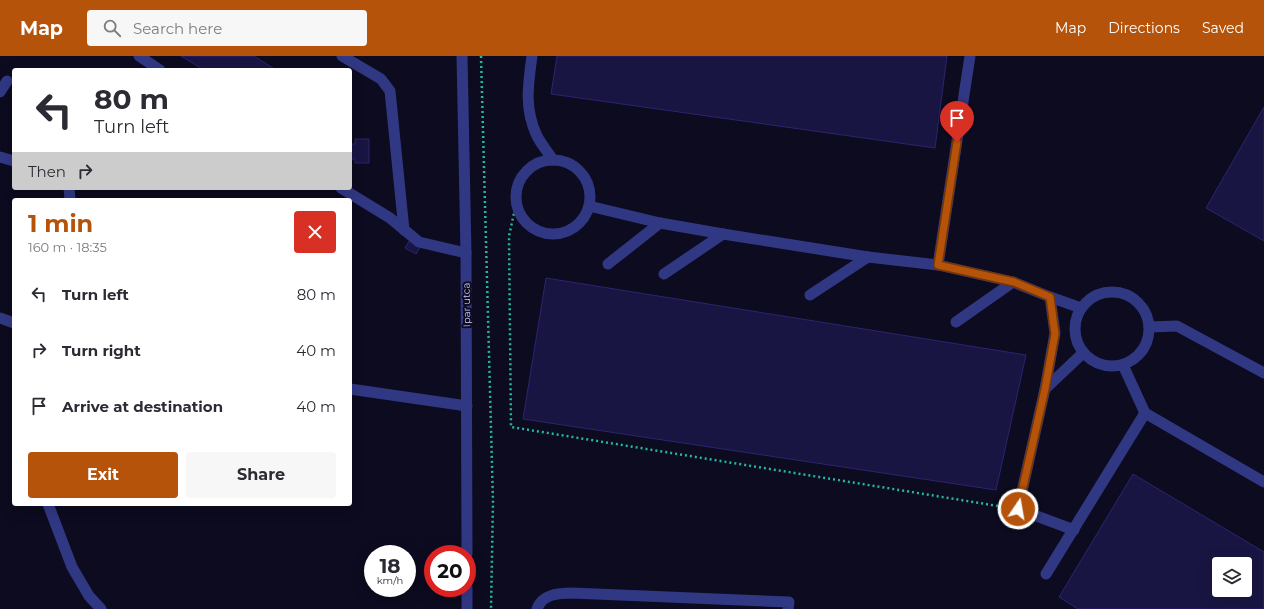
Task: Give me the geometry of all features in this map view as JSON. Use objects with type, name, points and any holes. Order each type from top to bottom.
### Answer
[{"type":"street","points":[[139,56],[157,68]]},
{"type":"street","points":[[342,56],[381,79],[390,91],[404,230]]},
{"type":"street","name":"Ipar utca","points":[[462,56],[466,253],[467,545]]},
{"type":"street","points":[[532,56],[527,94],[529,114],[537,137],[553,160]]},
{"type":"street","points":[[938,265],[970,56]]},
{"type":"street","points":[[0,92],[7,81]]},
{"type":"street","points":[[0,157],[12,160]]},
{"type":"street","points":[[553,160],[571,164],[584,176],[589,188],[589,206],[583,218],[575,226],[564,232],[552,234],[539,231],[528,225],[520,215],[515,198],[519,180],[526,170],[541,161],[553,160]]},
{"type":"street","points":[[344,190],[390,218],[419,242],[466,253]]},
{"type":"street","points":[[589,206],[660,223],[723,234],[868,257],[938,265],[1014,282],[1081,308]]},
{"type":"street","points":[[608,264],[660,223]]},
{"type":"street","points":[[664,274],[723,234]]},
{"type":"street","points":[[810,295],[868,257]]},
{"type":"street","points":[[956,322],[1014,282]]},
{"type":"street","points":[[1112,292],[1124,294],[1139,304],[1146,315],[1149,327],[1147,339],[1142,350],[1134,359],[1123,365],[1110,366],[1098,364],[1088,358],[1077,343],[1074,331],[1076,319],[1081,308],[1089,299],[1100,294],[1112,292]]},
{"type":"street","points":[[1050,297],[1055,334],[1045,389],[1018,509],[1074,530]]},
{"type":"street","points":[[0,318],[12,322]]},
{"type":"street","points":[[1149,327],[1177,326],[1264,373]]},
{"type":"street","points":[[1045,389],[1083,353]]},
{"type":"street","points":[[1123,365],[1145,413],[1264,482]]},
{"type":"street","points":[[352,389],[467,406]]},
{"type":"street","points":[[1046,574],[1145,413]]},
{"type":"street","points":[[49,506],[72,567],[89,596],[101,609]]},
{"type":"street","points":[[537,609],[539,604],[548,596],[558,593],[572,592],[789,602],[788,609]]},
{"type":"street","points":[[467,597],[467,609]]},
{"type":"path","points":[[480,56],[493,502],[491,609]]},
{"type":"path","points":[[516,204],[509,236],[511,427],[1018,509]]},
{"type":"building","points":[[181,56],[254,56],[273,68],[201,68]]},
{"type":"building","points":[[557,56],[947,56],[935,148],[551,94]]},
{"type":"building","points":[[1264,107],[1264,241],[1206,208]]},
{"type":"building","points":[[355,139],[369,139],[369,163],[355,163],[355,159],[352,159],[352,144],[355,144]]},
{"type":"building","points":[[411,238],[422,244],[416,254],[405,248]]},
{"type":"building","points":[[546,278],[1026,355],[996,490],[523,419]]},
{"type":"building","points":[[1133,474],[1264,552],[1264,609],[1078,609],[1059,597]]},
{"type":"route","points":[[957,142],[938,265],[1014,282],[1050,297],[1055,334],[1045,389],[1018,509]]}]
